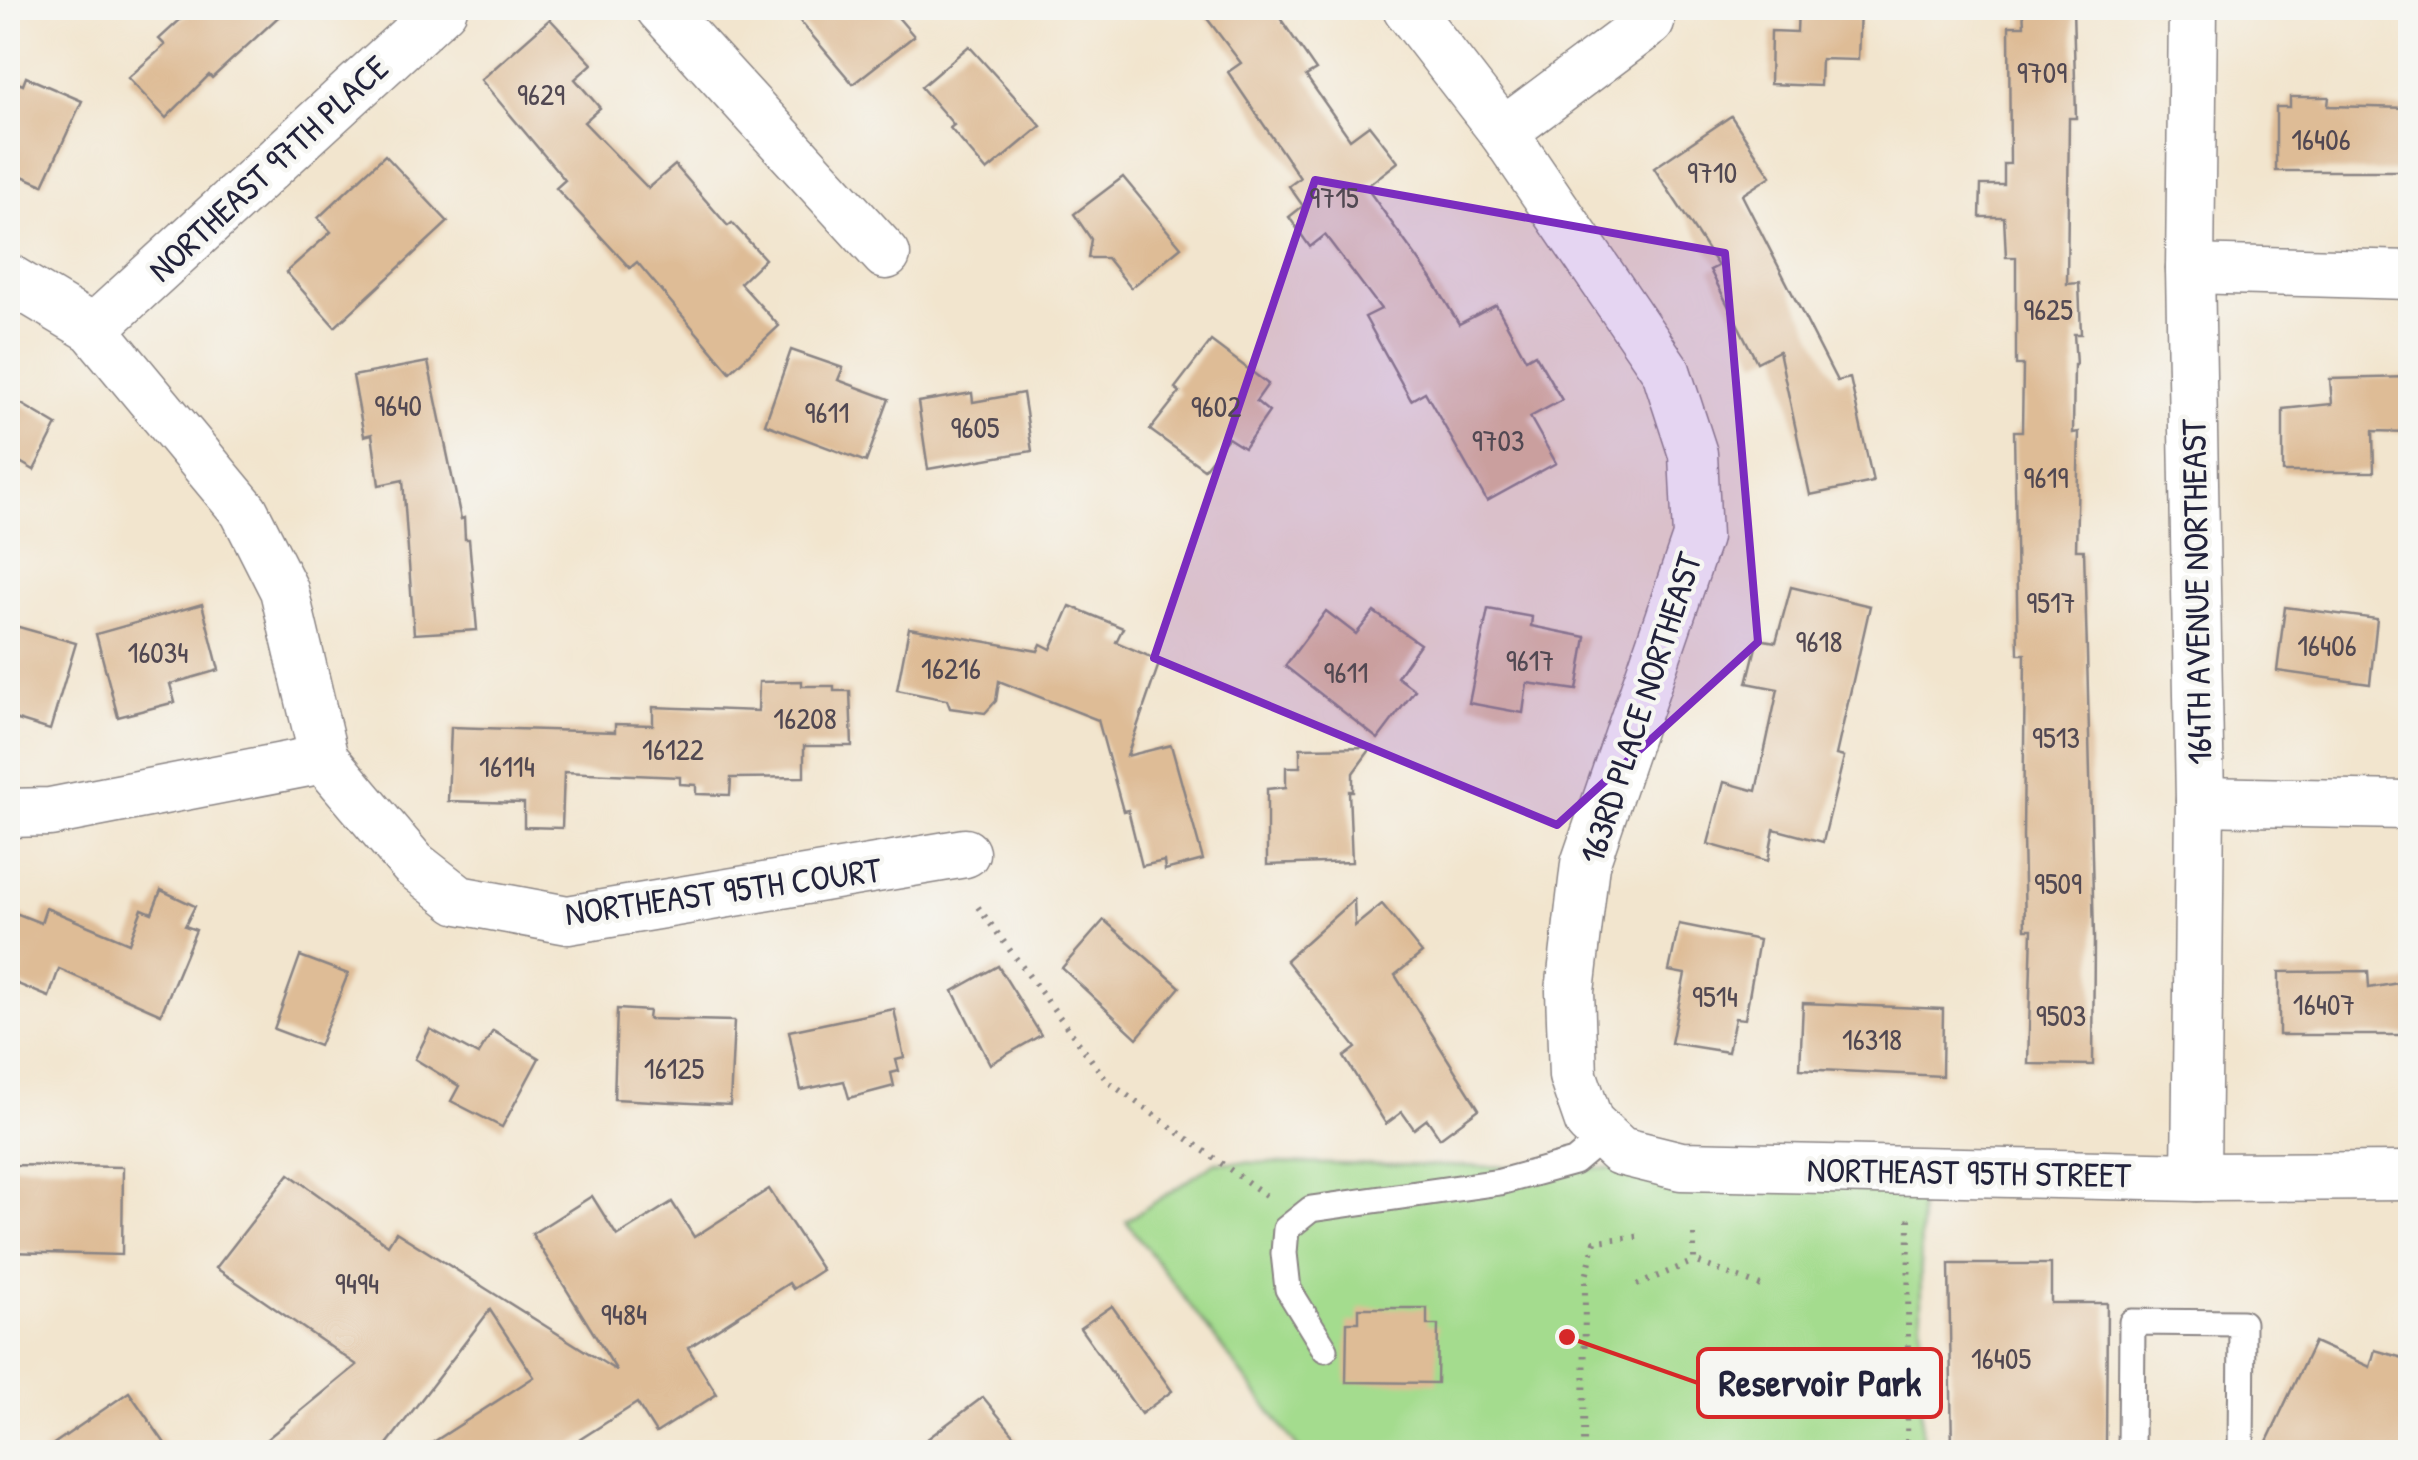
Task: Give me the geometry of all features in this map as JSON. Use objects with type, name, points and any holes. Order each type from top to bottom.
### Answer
[{"type":"street","name":"NORTHEAST 97TH PLACE","points":[[93,328],[442,8]]},
{"type":"street","points":[[660,8],[886,255]]},
{"type":"street","name":"163RD PLACE NORTHEAST","points":[[1407,8],[1503,132],[1666,371],[1693,454],[1697,537],[1585,864],[1570,991],[1573,1076],[1590,1122],[1605,1136]]},
{"type":"street","name":"164TH AVENUE NORTHEAST","points":[[2193,8],[2190,269],[2200,801],[2196,1177]]},
{"type":"street","points":[[1503,132],[1650,22]]},
{"type":"street","points":[[2190,269],[2410,275]]},
{"type":"street","points":[[8,278],[93,328],[244,510],[284,590],[324,759],[50,812],[8,813]]},
{"type":"street","name":"NORTHEAST 95TH COURT","points":[[324,759],[413,864],[460,900],[568,920],[966,854]]},
{"type":"street","points":[[2200,801],[2404,806]]},
{"type":"street","name":"NORTHEAST 95TH STREET","points":[[1605,1136],[1620,1151],[1682,1166],[2196,1177],[2410,1176]]},
{"type":"lane","points":[[1325,1350],[1288,1289],[1284,1253],[1286,1230],[1311,1209],[1500,1182],[1574,1162],[1605,1136]]},
{"type":"lane","points":[[2131,1452],[2132,1322],[2148,1322],[2242,1323],[2240,1452]]},
{"type":"path","points":[[978,907],[1107,1081],[1299,1219]]},
{"type":"path","points":[[1907,1452],[1909,1207]]},
{"type":"path","points":[[1694,1235],[1694,1261]]},
{"type":"path","points":[[1584,1452],[1585,1281],[1595,1241],[1645,1236]]},
{"type":"path","points":[[1637,1284],[1694,1261],[1762,1286]]},
{"type":"highlighted area","points":[[1315,180],[1725,253],[1758,642],[1557,825],[1154,658]]},
{"type":"green space","points":[[1216,1162],[1920,1174],[1922,1452],[1301,1452],[1126,1221]]},
{"type":"building","points":[[193,8],[288,8],[212,78],[209,75],[166,118],[128,78],[165,45],[159,39]]},
{"type":"building","points":[[789,8],[890,8],[914,36],[853,84]]},
{"type":"building","points":[[1199,8],[1273,8],[1316,70],[1306,76],[1350,139],[1369,125],[1398,162],[1366,187],[1459,324],[1496,305],[1526,359],[1535,354],[1562,400],[1530,417],[1556,463],[1487,501],[1425,392],[1411,400],[1365,317],[1381,309],[1325,235],[1310,247],[1289,217],[1303,206],[1289,186],[1300,178],[1228,72],[1241,63]]},
{"type":"building","points":[[1798,8],[1860,8],[1858,60],[1821,59],[1820,86],[1770,84],[1771,31],[1797,32]]},
{"type":"building","points":[[2023,8],[2073,8],[2076,118],[2069,118],[2067,284],[2079,283],[2081,334],[2074,334],[2073,433],[2079,432],[2076,550],[2084,550],[2094,938],[2093,1065],[2028,1064],[2032,929],[2025,929],[2025,654],[2018,654],[2014,431],[2022,431],[2023,365],[2016,365],[2016,257],[2006,257],[2004,217],[1980,217],[1981,185],[2004,185],[2004,164],[2010,164],[2009,26],[2024,26]]},
{"type":"building","points":[[550,19],[592,64],[575,79],[600,108],[584,122],[648,188],[675,165],[728,226],[732,223],[765,259],[740,283],[779,326],[730,372],[637,262],[630,268],[556,188],[565,180],[481,80]]},
{"type":"building","points":[[969,46],[1041,126],[987,171],[921,87]]},
{"type":"building","points":[[26,77],[82,101],[43,185],[8,170],[8,79],[23,85]]},
{"type":"building","points":[[2290,97],[2329,97],[2328,106],[2410,108],[2410,171],[2276,171],[2276,107],[2290,107]]},
{"type":"building","points":[[1731,116],[1771,176],[1742,195],[1837,381],[1850,378],[1873,482],[1810,495],[1779,351],[1757,362],[1710,270],[1718,266],[1654,168]]},
{"type":"building","points":[[385,155],[448,222],[335,327],[286,272],[331,232],[318,218]]},
{"type":"building","points":[[1123,177],[1181,247],[1131,288],[1107,258],[1088,258],[1091,239],[1074,214]]},
{"type":"building","points":[[1211,341],[1268,384],[1256,401],[1269,412],[1244,448],[1228,438],[1204,469],[1150,430],[1180,392],[1175,388]]},
{"type":"building","points":[[791,350],[843,368],[838,380],[889,399],[866,462],[765,424]]},
{"type":"building","points":[[428,362],[461,519],[464,518],[465,539],[469,539],[477,630],[414,634],[403,480],[379,485],[372,434],[364,436],[353,376]]},
{"type":"building","points":[[2410,377],[2410,432],[2373,431],[2374,472],[2283,472],[2283,409],[2332,404],[2330,379]]},
{"type":"building","points":[[972,393],[973,402],[1023,393],[1032,451],[928,469],[918,402]]},
{"type":"building","points":[[8,396],[57,425],[34,470],[8,455]]},
{"type":"building","points":[[1791,587],[1870,606],[1836,755],[1844,757],[1823,842],[1774,829],[1768,861],[1708,844],[1724,782],[1756,791],[1778,689],[1747,683],[1758,639],[1776,642]]},
{"type":"building","points":[[202,604],[219,670],[170,684],[175,702],[118,717],[96,634]]},
{"type":"building","points":[[1070,606],[1123,628],[1116,642],[1160,661],[1127,756],[1171,745],[1203,860],[1165,870],[1164,861],[1142,866],[1098,720],[999,681],[996,701],[985,713],[950,708],[947,700],[897,690],[909,628],[1038,651],[1041,644],[1051,649]]},
{"type":"building","points":[[2285,607],[2377,619],[2370,684],[2277,671]]},
{"type":"building","points":[[1488,609],[1532,617],[1531,626],[1586,637],[1577,690],[1527,683],[1523,713],[1469,703]]},
{"type":"building","points":[[1326,611],[1356,634],[1374,612],[1420,644],[1397,677],[1415,690],[1378,739],[1285,666]]},
{"type":"building","points":[[8,624],[76,643],[50,730],[8,717]]},
{"type":"building","points":[[802,681],[802,686],[834,686],[834,691],[850,691],[852,746],[804,746],[804,777],[731,778],[730,795],[696,794],[696,785],[680,784],[680,777],[564,772],[562,828],[524,827],[524,803],[448,801],[451,727],[615,732],[615,724],[653,725],[653,707],[758,711],[759,682]]},
{"type":"building","points":[[1372,747],[1353,773],[1353,791],[1349,791],[1352,862],[1267,865],[1267,789],[1286,787],[1286,767],[1300,767],[1300,748]]},
{"type":"building","points":[[161,890],[195,906],[185,926],[196,930],[161,1014],[59,969],[49,997],[8,980],[8,910],[41,923],[46,908],[129,943],[142,909],[152,913]]},
{"type":"building","points":[[1354,899],[1355,926],[1382,904],[1422,953],[1395,975],[1479,1109],[1440,1138],[1427,1119],[1414,1129],[1402,1112],[1386,1124],[1344,1057],[1356,1048],[1286,960]]},
{"type":"building","points":[[1104,920],[1180,987],[1137,1038],[1062,968]]},
{"type":"building","points":[[1679,924],[1759,940],[1745,1019],[1735,1018],[1728,1052],[1671,1043],[1685,974],[1669,971]]},
{"type":"building","points":[[300,956],[348,974],[319,1046],[274,1029]]},
{"type":"building","points":[[998,966],[1041,1035],[990,1064],[953,991]]},
{"type":"building","points":[[2368,971],[2369,988],[2410,981],[2410,1035],[2279,1035],[2279,972]]},
{"type":"building","points":[[1803,1003],[1943,1009],[1942,1076],[1800,1069]]},
{"type":"building","points":[[617,1009],[649,1011],[648,1019],[734,1021],[730,1105],[614,1099]]},
{"type":"building","points":[[894,1009],[904,1058],[896,1060],[899,1071],[891,1073],[894,1086],[849,1098],[844,1081],[801,1090],[789,1031]]},
{"type":"building","points":[[430,1029],[478,1055],[493,1031],[539,1058],[502,1127],[451,1101],[459,1086],[415,1059]]},
{"type":"building","points":[[8,1165],[123,1167],[122,1255],[8,1252]]},
{"type":"building","points":[[289,1174],[388,1245],[396,1232],[617,1371],[532,1234],[592,1196],[617,1236],[672,1202],[694,1237],[769,1189],[822,1270],[793,1289],[789,1283],[688,1348],[717,1394],[656,1433],[637,1403],[560,1452],[418,1452],[534,1377],[490,1310],[381,1452],[251,1452],[357,1365],[216,1268]]},
{"type":"building","points":[[1949,1264],[2051,1264],[2051,1303],[2107,1303],[2106,1448],[1952,1452]]},
{"type":"building","points":[[1112,1306],[1172,1391],[1141,1414],[1080,1328]]},
{"type":"building","points":[[1359,1308],[1427,1308],[1427,1325],[1438,1325],[1437,1383],[1346,1382],[1347,1322],[1359,1322]]},
{"type":"building","points":[[2314,1342],[2370,1367],[2375,1350],[2410,1360],[2410,1452],[2262,1452]]},
{"type":"building","points":[[129,1392],[171,1452],[42,1452]]},
{"type":"building","points":[[983,1397],[1028,1452],[910,1452]]},
{"type":"place","name":"Reservoir Park","points":[[1567,1337]]}]
